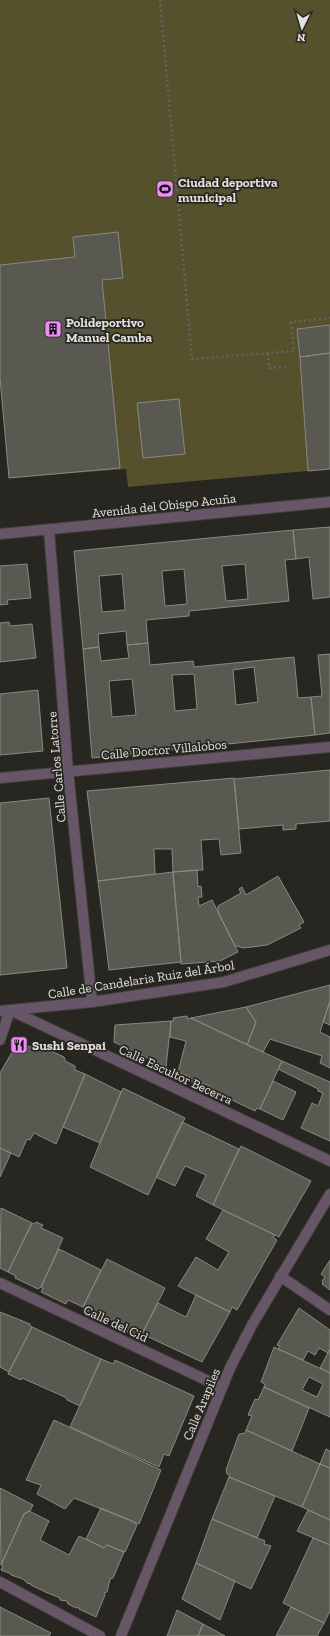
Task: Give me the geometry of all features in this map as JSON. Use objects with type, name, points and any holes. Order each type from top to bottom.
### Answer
[{"type":"street","name":"Avenida del Obispo Acuña","points":[[0,534],[330,502]]},
{"type":"street","name":"Calle Carlos Latorre","points":[[49,529],[68,771],[92,1002]]},
{"type":"street","name":"Calle Doctor Villalobos","points":[[0,778],[330,747]]},
{"type":"street","name":"Calle de Candelaria Ruiz del Árbol","points":[[5,1011],[92,1002],[224,982],[329,950]]},
{"type":"street","points":[[0,1040],[5,1011]]},
{"type":"street","name":"Calle Escultor Becerra","points":[[5,1011],[330,1161]]},
{"type":"street","name":"Calle Arapiles","points":[[121,1636],[221,1387],[240,1346],[280,1276],[330,1194]]},
{"type":"street","points":[[280,1276],[330,1310]]},
{"type":"street","name":"Calle del Cid","points":[[0,1283],[221,1387]]},
{"type":"street","points":[[0,1582],[100,1636]]},
{"type":"path","points":[[160,0],[192,359],[294,351],[291,322],[330,318]]},
{"type":"path","points":[[268,353],[269,368],[286,367]]},
{"type":"shaded area","name":"Ciudad deportiva municipal","points":[[0,0],[330,0],[330,469],[128,487],[126,469],[9,478],[0,378]]},
{"type":"building","name":"Polideportivo Manuel Camba","points":[[118,232],[123,278],[102,280],[120,468],[9,478],[0,378],[0,265],[75,257],[73,237]]},
{"type":"building","points":[[330,325],[330,353],[300,357],[297,329]]},
{"type":"building","points":[[330,353],[330,469],[308,471],[300,357]]},
{"type":"building","points":[[179,399],[185,454],[143,458],[137,403]]},
{"type":"building","points":[[330,527],[330,597],[313,599],[309,557],[296,559],[293,530]]},
{"type":"building","points":[[293,530],[296,559],[285,560],[289,601],[189,611],[189,616],[146,620],[148,643],[127,645],[126,631],[98,634],[99,647],[83,649],[74,551]],"holes":[[[245,564],[248,599],[226,601],[222,566]],[[184,569],[187,604],[165,606],[162,571]],[[122,574],[125,610],[102,612],[99,576]]]},
{"type":"building","points":[[27,564],[31,598],[7,600],[8,604],[0,605],[0,566]]},
{"type":"building","points":[[9,622],[10,626],[32,624],[36,658],[0,662],[0,623]]},
{"type":"building","points":[[148,643],[150,665],[193,661],[194,667],[294,657],[298,698],[311,697],[315,735],[92,758],[83,649],[99,647],[101,661],[129,658],[127,645]],"holes":[[[254,667],[258,702],[236,705],[233,670]],[[194,674],[197,709],[175,711],[172,675]],[[132,679],[136,715],[112,717],[109,681]]]},
{"type":"building","points":[[330,654],[330,733],[315,735],[311,697],[322,696],[318,655]]},
{"type":"building","points":[[38,690],[43,751],[0,755],[0,694]]},
{"type":"building","points":[[330,770],[330,821],[296,824],[296,829],[283,830],[283,825],[239,829],[234,779]]},
{"type":"building","points":[[234,778],[241,853],[221,855],[219,839],[201,840],[203,870],[173,872],[172,849],[154,849],[155,874],[98,881],[87,791]]},
{"type":"building","points":[[49,798],[67,968],[0,975],[0,803]]},
{"type":"building","points":[[197,870],[198,887],[201,886],[202,897],[198,897],[199,906],[212,900],[238,952],[220,961],[181,964],[173,872]]},
{"type":"building","points":[[173,872],[181,962],[109,970],[98,881]]},
{"type":"building","points":[[278,876],[304,922],[299,925],[301,928],[267,945],[244,948],[235,946],[218,912],[218,906],[241,893],[239,889],[242,887],[246,895]]},
{"type":"building","points":[[330,985],[330,1001],[320,1032],[330,1037],[330,1068],[320,1063],[322,1056],[270,1039],[263,1052],[247,1045],[256,1022],[246,1007]]},
{"type":"building","points":[[330,1001],[330,1025],[323,1022]]},
{"type":"building","points":[[246,1007],[256,1022],[247,1045],[191,1018]]},
{"type":"building","points":[[187,1016],[188,1019],[191,1018],[282,1061],[260,1109],[257,1108],[255,1111],[209,1089],[210,1086],[201,1083],[200,1085],[188,1080],[190,1077],[178,1072],[186,1041],[170,1037],[171,1021],[174,1021],[173,1018]]},
{"type":"building","points":[[171,1021],[166,1067],[114,1042],[115,1025]]},
{"type":"building","points":[[18,1042],[30,1047],[33,1046],[43,1051],[47,1049],[64,1057],[65,1061],[75,1066],[75,1070],[85,1074],[56,1144],[34,1133],[30,1140],[27,1139],[19,1157],[0,1148],[0,1073]]},
{"type":"building","points":[[282,1061],[330,1082],[330,1141],[301,1128],[312,1103],[318,1106],[323,1093],[278,1069]]},
{"type":"building","points":[[85,1074],[121,1092],[100,1143],[63,1127]]},
{"type":"building","points":[[273,1081],[296,1092],[283,1120],[260,1109]]},
{"type":"building","points":[[123,1088],[185,1118],[148,1195],[90,1167]]},
{"type":"building","points":[[182,1122],[239,1149],[213,1205],[196,1196],[206,1175],[185,1166],[175,1186],[156,1177]]},
{"type":"building","points":[[241,1146],[311,1181],[279,1237],[213,1205]]},
{"type":"building","points":[[0,1148],[11,1153],[0,1177]]},
{"type":"building","points":[[1,1208],[32,1223],[8,1272],[0,1268]]},
{"type":"building","points":[[223,1210],[275,1235],[273,1237],[277,1240],[237,1310],[232,1307],[230,1312],[178,1286],[196,1257],[218,1270],[229,1252],[206,1239]]},
{"type":"building","points":[[36,1222],[43,1225],[41,1228],[63,1238],[41,1287],[38,1289],[15,1278],[16,1276],[8,1272],[32,1223],[34,1224]]},
{"type":"building","points":[[59,1249],[101,1270],[83,1307],[68,1300],[66,1304],[41,1292],[43,1288],[41,1287]]},
{"type":"building","points":[[107,1259],[165,1288],[142,1334],[139,1332],[138,1337],[115,1326],[117,1322],[109,1319],[107,1323],[83,1312],[85,1308],[83,1307]]},
{"type":"building","points":[[330,1260],[330,1290],[322,1284],[325,1277],[321,1274]]},
{"type":"building","points":[[196,1295],[230,1312],[202,1362],[142,1334],[158,1303],[186,1317]]},
{"type":"building","points":[[299,1308],[330,1330],[330,1349],[328,1353],[319,1348],[315,1355],[308,1351],[303,1360],[278,1349],[280,1346],[277,1345]]},
{"type":"building","points":[[0,1312],[30,1324],[32,1327],[9,1372],[0,1367]]},
{"type":"building","points":[[32,1327],[101,1359],[80,1406],[67,1400],[67,1398],[22,1378],[21,1380],[8,1374]]},
{"type":"building","points":[[274,1347],[330,1373],[330,1417],[264,1387],[265,1384],[261,1382]],"holes":[[[309,1377],[323,1384],[317,1397],[302,1390]]]},
{"type":"building","points":[[330,1349],[330,1373],[320,1368]]},
{"type":"building","points":[[101,1359],[113,1364],[115,1360],[194,1396],[169,1456],[164,1454],[159,1467],[70,1427]]},
{"type":"building","points":[[264,1387],[309,1408],[292,1451],[246,1430],[252,1416],[248,1415],[255,1399],[258,1400]]},
{"type":"building","points":[[54,1420],[161,1470],[139,1524],[74,1498],[65,1509],[37,1494],[41,1485],[26,1480]]},
{"type":"building","points":[[246,1430],[320,1464],[302,1507],[229,1477],[230,1475],[227,1474],[226,1470],[239,1434],[245,1433]]},
{"type":"building","points":[[326,1449],[330,1451],[330,1468],[320,1464]]},
{"type":"building","points":[[320,1464],[330,1468],[330,1520],[302,1507]]},
{"type":"building","points":[[229,1477],[275,1496],[257,1538],[212,1519]]},
{"type":"building","points":[[0,1488],[33,1505],[30,1511],[24,1514],[1,1565]]},
{"type":"building","points":[[101,1508],[132,1521],[137,1525],[125,1552],[107,1545],[104,1548],[86,1539]]},
{"type":"building","points":[[308,1510],[330,1520],[330,1545],[297,1531]]},
{"type":"building","points":[[29,1511],[49,1521],[40,1540],[69,1555],[79,1536],[104,1548],[107,1545],[124,1552],[113,1578],[110,1579],[107,1592],[104,1593],[105,1595],[96,1617],[79,1609],[78,1607],[76,1608],[68,1604],[67,1601],[60,1600],[60,1598],[31,1585],[30,1583],[28,1584],[23,1579],[1,1570],[3,1566],[1,1565],[24,1514]]},
{"type":"building","points":[[212,1519],[265,1541],[264,1544],[271,1546],[251,1589],[196,1563]]},
{"type":"building","points":[[313,1538],[330,1545],[330,1611],[324,1623],[283,1603]]},
{"type":"building","points":[[196,1563],[235,1581],[220,1620],[182,1599]]},
{"type":"building","points":[[0,1607],[51,1633],[49,1636],[0,1636]]},
{"type":"building","points":[[291,1607],[324,1623],[317,1636],[276,1636]]},
{"type":"building","points":[[177,1610],[203,1624],[198,1636],[167,1636]]},
{"type":"building","points":[[203,1624],[225,1636],[198,1636]]},
{"type":"place","name":"Ciudad deportiva municipal","points":[[165,189]]},
{"type":"place","name":"Polideportivo Manuel Camba","points":[[53,329]]},
{"type":"place","name":"Sushi Senpai","points":[[19,1045]]}]
